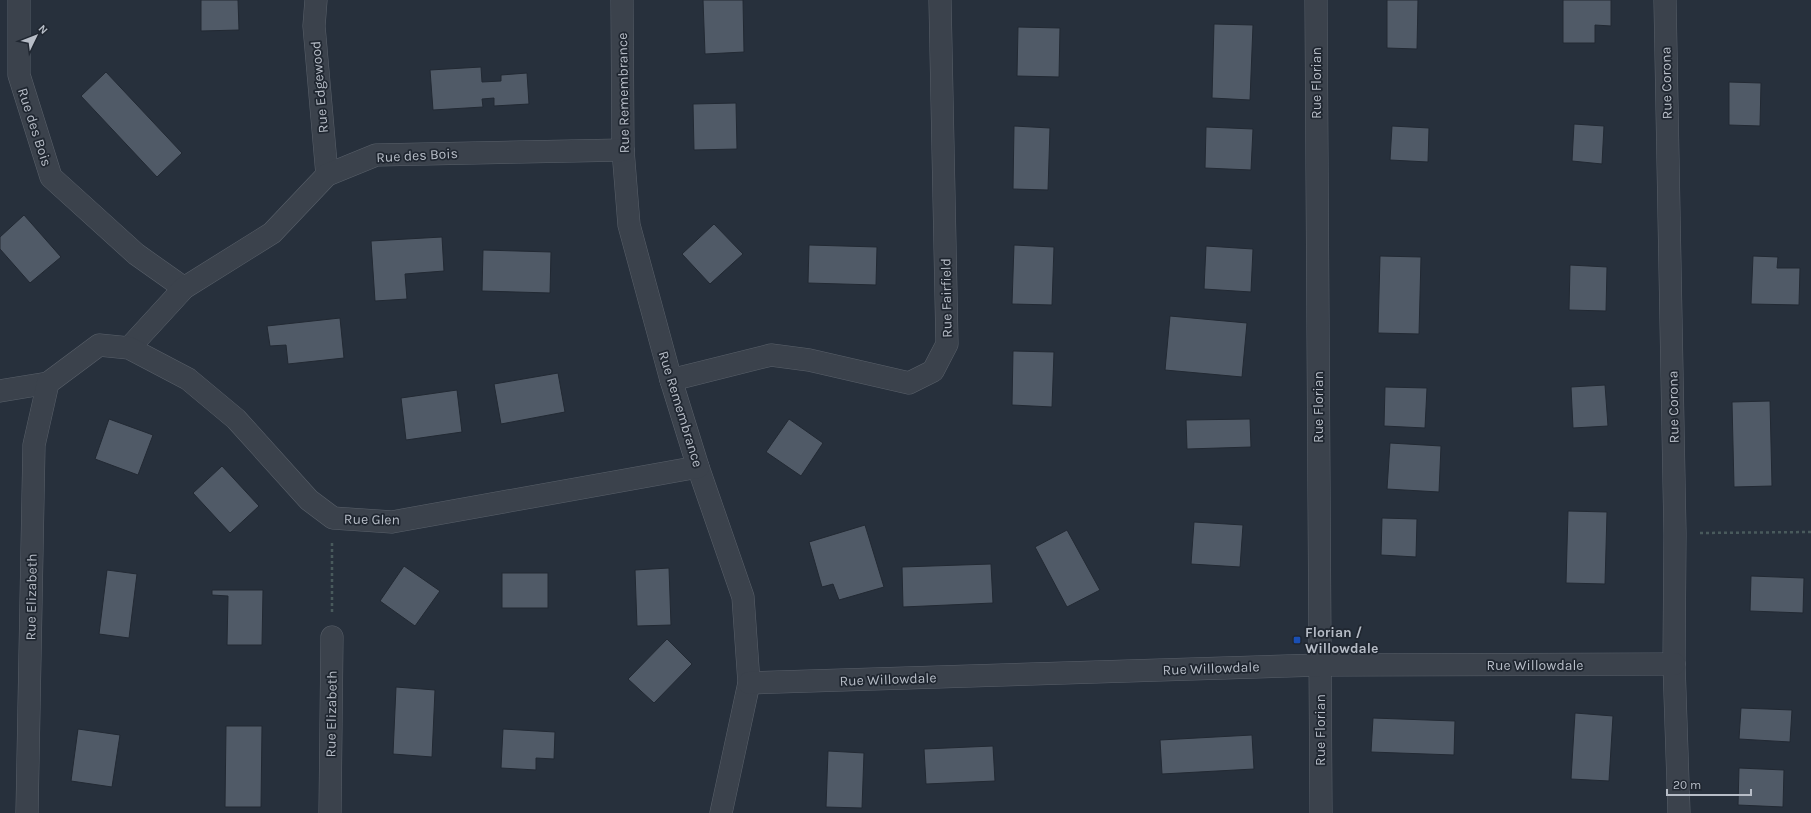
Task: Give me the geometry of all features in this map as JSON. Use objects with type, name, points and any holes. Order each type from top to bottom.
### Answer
[{"type":"street","name":"Rue des Bois","points":[[18,0],[19,75],[51,177],[136,254],[184,288]]},
{"type":"street","name":"Rue Edgewood","points":[[316,0],[314,26],[327,175]]},
{"type":"street","name":"Rue Remembrance","points":[[622,0],[623,150],[629,225],[671,380],[698,467],[742,597],[749,683],[721,813]]},
{"type":"street","name":"Rue Fairfield","points":[[671,380],[771,356],[809,360],[909,383],[933,372],[947,344],[940,0]]},
{"type":"street","name":"Rue Florian","points":[[1316,0],[1321,813]]},
{"type":"street","name":"Rue Corona","points":[[1665,0],[1675,534],[1674,664],[1679,813]]},
{"type":"street","name":"Rue des Bois","points":[[129,348],[184,288],[272,234],[327,175],[376,154],[623,150]]},
{"type":"street","points":[[0,391],[48,383],[99,345],[129,348]]},
{"type":"street","name":"Rue Glen","points":[[129,348],[188,379],[236,418],[309,500],[333,518],[392,522],[698,467]]},
{"type":"street","name":"Rue Elizabeth","points":[[27,813],[34,445],[48,383]]},
{"type":"street","name":"Rue Elizabeth","points":[[330,813],[332,637]]},
{"type":"street","name":"Rue Willowdale","points":[[749,683],[1320,665],[1674,664]]},
{"type":"path","points":[[332,637],[333,518]]},
{"type":"path","points":[[1696,533],[1811,532]]},
{"type":"building","points":[[201,0],[238,0],[239,30],[201,31]]},
{"type":"building","points":[[703,0],[743,0],[744,52],[705,54]]},
{"type":"building","points":[[1387,0],[1418,0],[1417,49],[1387,48]]},
{"type":"building","points":[[1563,0],[1611,0],[1611,26],[1595,25],[1595,43],[1563,43]]},
{"type":"building","points":[[1214,24],[1253,25],[1250,100],[1212,98]]},
{"type":"building","points":[[1018,27],[1060,28],[1059,77],[1017,76]]},
{"type":"building","points":[[481,67],[482,82],[501,81],[501,75],[527,73],[529,104],[494,106],[494,98],[482,99],[483,107],[433,110],[430,70]]},
{"type":"building","points":[[106,72],[182,153],[157,177],[81,96]]},
{"type":"building","points":[[1729,82],[1761,83],[1760,126],[1729,125]]},
{"type":"building","points":[[736,103],[737,149],[694,150],[693,104]]},
{"type":"building","points":[[1574,124],[1604,126],[1602,164],[1572,161]]},
{"type":"building","points":[[1014,126],[1050,128],[1048,190],[1013,189]]},
{"type":"building","points":[[1392,126],[1429,128],[1428,162],[1390,160]]},
{"type":"building","points":[[1206,127],[1253,129],[1251,170],[1205,168]]},
{"type":"building","points":[[24,215],[61,257],[30,283],[0,249],[0,237]]},
{"type":"building","points":[[714,224],[743,254],[710,284],[682,254]]},
{"type":"building","points":[[442,237],[444,271],[405,274],[407,299],[375,301],[371,241]]},
{"type":"building","points":[[809,245],[877,247],[876,285],[808,283]]},
{"type":"building","points":[[1014,245],[1054,247],[1052,305],[1012,304]]},
{"type":"building","points":[[1206,246],[1253,249],[1251,292],[1204,289]]},
{"type":"building","points":[[483,250],[551,252],[550,293],[482,291]]},
{"type":"building","points":[[1380,256],[1421,257],[1419,334],[1378,333]]},
{"type":"building","points":[[1753,256],[1778,257],[1777,268],[1800,268],[1799,305],[1751,304]]},
{"type":"building","points":[[1570,265],[1607,267],[1606,311],[1569,310]]},
{"type":"building","points":[[1170,316],[1247,323],[1242,377],[1165,370]]},
{"type":"building","points":[[340,318],[344,358],[288,364],[286,345],[270,346],[267,326]]},
{"type":"building","points":[[1013,351],[1054,352],[1052,407],[1012,405]]},
{"type":"building","points":[[558,373],[565,412],[501,424],[494,384]]},
{"type":"building","points":[[1605,385],[1608,426],[1573,428],[1571,387]]},
{"type":"building","points":[[1385,387],[1427,388],[1425,428],[1384,426]]},
{"type":"building","points":[[457,390],[462,432],[406,440],[401,398]]},
{"type":"building","points":[[1770,401],[1772,486],[1734,487],[1732,402]]},
{"type":"building","points":[[109,419],[153,435],[138,475],[95,459]]},
{"type":"building","points":[[789,419],[823,443],[801,476],[766,452]]},
{"type":"building","points":[[1250,419],[1251,447],[1187,449],[1186,420]]},
{"type":"building","points":[[1390,443],[1441,446],[1439,492],[1387,489]]},
{"type":"building","points":[[222,466],[259,506],[230,533],[193,493]]},
{"type":"building","points":[[1568,511],[1607,512],[1605,584],[1566,583]]},
{"type":"building","points":[[1382,518],[1417,519],[1416,557],[1381,555]]},
{"type":"building","points":[[1194,522],[1243,525],[1240,567],[1191,564]]},
{"type":"building","points":[[865,525],[884,587],[839,600],[833,584],[822,587],[809,542]]},
{"type":"building","points":[[1067,530],[1100,590],[1067,607],[1035,547]]},
{"type":"building","points":[[991,564],[993,603],[903,607],[902,567]]},
{"type":"building","points":[[404,566],[440,591],[415,626],[380,601]]},
{"type":"building","points":[[669,568],[671,625],[637,626],[635,570]]},
{"type":"building","points":[[107,570],[137,574],[129,638],[99,634]]},
{"type":"building","points":[[502,573],[548,573],[548,608],[502,608]]},
{"type":"building","points":[[1751,576],[1804,578],[1803,613],[1750,611]]},
{"type":"building","points":[[212,590],[263,590],[262,645],[227,645],[228,596],[212,595]]},
{"type":"building","points":[[667,639],[692,664],[654,703],[628,679]]},
{"type":"building","points":[[396,687],[435,690],[432,757],[393,754]]},
{"type":"building","points":[[1741,708],[1792,710],[1790,742],[1739,739]]},
{"type":"building","points":[[1575,713],[1613,716],[1609,781],[1571,779]]},
{"type":"building","points":[[1373,718],[1455,721],[1454,755],[1371,752]]},
{"type":"building","points":[[226,726],[262,726],[261,807],[225,807]]},
{"type":"building","points":[[78,729],[120,735],[112,787],[71,781]]},
{"type":"building","points":[[503,729],[555,732],[554,759],[536,758],[536,770],[501,768]]},
{"type":"building","points":[[1252,735],[1254,769],[1162,774],[1160,740]]},
{"type":"building","points":[[993,746],[995,781],[926,784],[924,749]]},
{"type":"building","points":[[828,751],[864,753],[862,808],[826,807]]},
{"type":"building","points":[[1739,768],[1784,770],[1783,807],[1738,805]]},
{"type":"place","name":"Florian / Willowdale","points":[[1297,640]]}]
